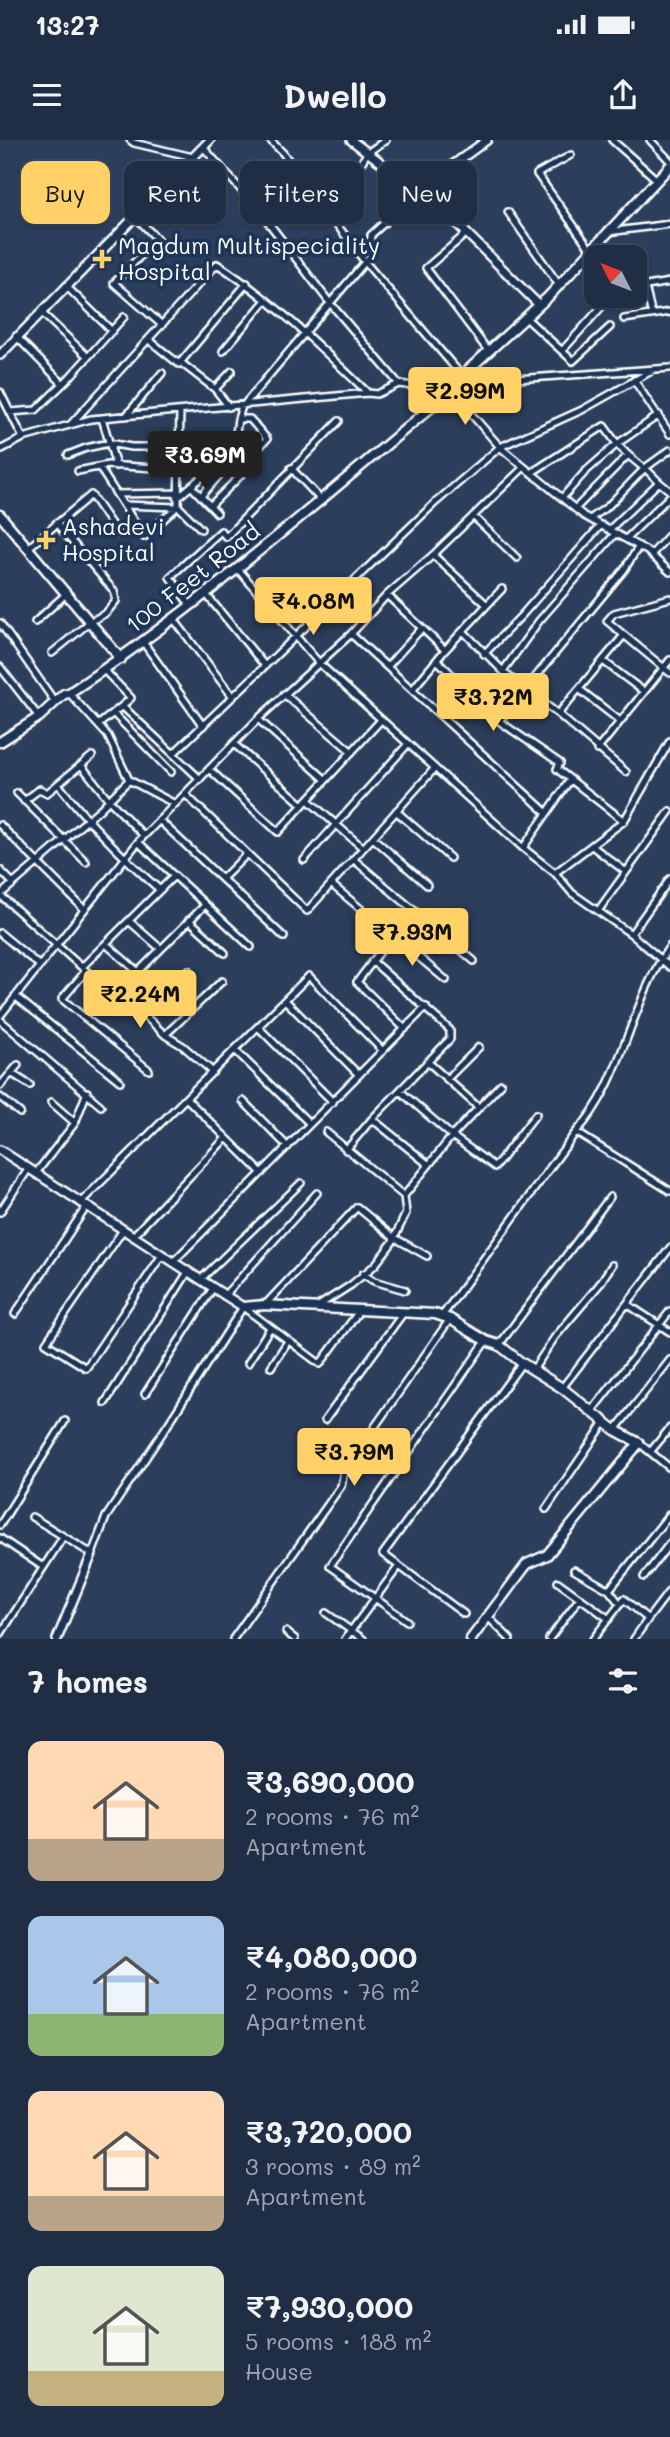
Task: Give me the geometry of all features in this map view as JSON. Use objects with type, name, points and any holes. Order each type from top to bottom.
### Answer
[{"type":"main road","name":"100 Feet Road","points":[[596,245],[670,166]]},
{"type":"main road","name":"100 Feet Road","points":[[2,739],[40,717],[64,694],[121,659],[322,501],[451,391],[455,382],[540,305],[584,258]]},
{"type":"main road","points":[[0,515],[121,659]]},
{"type":"main road","points":[[243,1307],[265,1305],[428,1313],[446,1318],[486,1341],[499,1345],[562,1388],[615,1430],[639,1443],[547,1555],[527,1564],[471,1639]]},
{"type":"street","points":[[130,140],[192,157]]},
{"type":"street","points":[[188,161],[210,140]]},
{"type":"street","points":[[270,140],[289,161]]},
{"type":"street","points":[[351,140],[378,161]]},
{"type":"street","points":[[362,161],[367,153],[386,140]]},
{"type":"street","points":[[458,161],[486,140]]},
{"type":"street","points":[[612,140],[657,180]]},
{"type":"street","points":[[649,140],[670,161]]},
{"type":"street","points":[[203,147],[258,209],[330,303],[399,384]]},
{"type":"street","points":[[571,155],[537,174],[587,245]]},
{"type":"street","points":[[508,212],[559,285]]},
{"type":"street","points":[[0,355],[127,224]]},
{"type":"street","points":[[143,224],[157,239],[114,283],[162,325]]},
{"type":"street","points":[[337,224],[365,262],[463,376]]},
{"type":"street","points":[[201,496],[232,461],[238,419],[243,406],[370,256],[371,235],[383,224]]},
{"type":"street","points":[[457,224],[540,305]]},
{"type":"street","points":[[608,232],[670,224]]},
{"type":"street","points":[[467,233],[426,268],[489,352]]},
{"type":"street","points":[[71,424],[217,264],[247,283],[368,393]]},
{"type":"street","points":[[648,286],[670,282]]},
{"type":"street","points":[[180,362],[247,283]]},
{"type":"street","points":[[66,286],[112,331]]},
{"type":"street","points":[[648,299],[652,315]]},
{"type":"street","points":[[223,351],[266,300]]},
{"type":"street","points":[[562,351],[600,308]]},
{"type":"street","points":[[624,319],[670,312]]},
{"type":"street","points":[[42,313],[88,357]]},
{"type":"street","points":[[10,412],[36,410],[124,317]]},
{"type":"street","points":[[526,318],[573,361],[610,327]]},
{"type":"street","points":[[16,337],[63,384]]},
{"type":"street","points":[[149,340],[215,389],[229,407]]},
{"type":"street","points":[[0,450],[23,438],[102,418],[377,394],[399,384],[451,391],[501,380],[670,368]]},
{"type":"street","points":[[173,754],[436,502],[500,447],[582,410],[655,369]]},
{"type":"street","points":[[215,389],[232,371]]},
{"type":"street","points":[[126,416],[162,373]]},
{"type":"street","points":[[634,380],[670,433]]},
{"type":"street","points":[[451,391],[500,447],[531,473],[575,509],[639,546],[670,572]]},
{"type":"street","points":[[0,392],[23,438]]},
{"type":"street","points":[[239,468],[267,439],[243,406]]},
{"type":"street","points":[[99,467],[144,537],[177,506],[180,411]]},
{"type":"street","points":[[562,498],[585,472],[617,444],[659,415]]},
{"type":"street","points":[[102,418],[116,466]]},
{"type":"street","points":[[238,419],[250,419]]},
{"type":"street","points":[[190,605],[170,577],[221,531],[226,537],[291,467],[339,421]]},
{"type":"street","points":[[531,473],[604,426],[617,444],[670,493],[625,539]]},
{"type":"street","points":[[68,455],[109,443],[131,447],[178,447],[236,438]]},
{"type":"street","points":[[590,519],[670,450]]},
{"type":"street","points":[[575,509],[628,455]]},
{"type":"street","points":[[211,506],[243,472],[232,461]]},
{"type":"street","points":[[78,471],[116,466],[177,468],[232,461]]},
{"type":"street","points":[[116,494],[177,495],[218,464]]},
{"type":"street","points":[[291,467],[322,501]]},
{"type":"street","points":[[101,1107],[1,1013],[124,859],[159,820],[258,719],[351,634],[387,595],[433,555],[524,467]]},
{"type":"street","points":[[609,530],[659,482]]},
{"type":"street","points":[[191,486],[218,513]]},
{"type":"street","points":[[28,548],[91,495],[118,534]]},
{"type":"street","points":[[123,505],[177,506],[201,529]]},
{"type":"street","points":[[473,516],[517,558]]},
{"type":"street","points":[[52,653],[90,622],[106,614],[116,601],[114,591],[56,523]]},
{"type":"street","points":[[484,653],[522,615],[601,525]]},
{"type":"street","points":[[503,671],[539,621],[615,534]]},
{"type":"street","points":[[652,555],[670,534]]},
{"type":"street","points":[[499,722],[617,579],[639,546]]},
{"type":"street","points":[[433,555],[487,605]]},
{"type":"street","points":[[237,568],[319,663],[523,848],[555,873],[572,893],[631,934],[670,967]]},
{"type":"street","points":[[412,690],[444,650],[502,589]]},
{"type":"street","points":[[205,593],[265,666]]},
{"type":"street","points":[[35,622],[66,594]]},
{"type":"street","points":[[387,595],[444,650]]},
{"type":"street","points":[[670,598],[614,613],[607,621],[670,673]]},
{"type":"street","points":[[173,618],[233,697]]},
{"type":"street","points":[[0,623],[55,702]]},
{"type":"street","points":[[387,667],[422,628]]},
{"type":"street","points":[[463,631],[503,671],[626,772]]},
{"type":"street","points":[[351,634],[547,813]]},
{"type":"street","points":[[558,715],[624,635]]},
{"type":"street","points":[[143,642],[203,726]]},
{"type":"street","points":[[437,660],[499,722],[560,763],[557,769],[624,821]]},
{"type":"street","points":[[603,660],[643,691]]},
{"type":"street","points":[[597,750],[670,660]]},
{"type":"street","points":[[0,667],[40,717]]},
{"type":"street","points":[[98,725],[131,698],[104,670]]},
{"type":"street","points":[[579,689],[621,721]]},
{"type":"street","points":[[69,693],[108,736],[129,780],[175,804]]},
{"type":"street","points":[[284,694],[352,752]]},
{"type":"street","points":[[122,706],[200,779]]},
{"type":"street","points":[[113,713],[171,772]]},
{"type":"street","points":[[258,719],[326,780]]},
{"type":"street","points":[[209,769],[278,832],[381,720]]},
{"type":"street","points":[[555,873],[624,821],[670,741]]},
{"type":"street","points":[[234,744],[303,805]]},
{"type":"street","points":[[304,860],[408,744]]},
{"type":"street","points":[[24,801],[40,789],[47,793],[92,756]]},
{"type":"street","points":[[81,765],[109,800],[144,836]]},
{"type":"street","points":[[185,794],[307,911],[435,768]]},
{"type":"street","points":[[129,780],[0,895],[84,969],[213,1072]]},
{"type":"street","points":[[523,848],[570,780]]},
{"type":"street","points":[[58,784],[124,859],[160,890]]},
{"type":"street","points":[[17,793],[86,862]]},
{"type":"street","points":[[308,800],[363,848]]},
{"type":"street","points":[[396,811],[450,858]]},
{"type":"street","points":[[598,911],[670,811]]},
{"type":"street","points":[[159,820],[284,937]]},
{"type":"street","points":[[0,825],[84,909]]},
{"type":"street","points":[[373,838],[427,885]]},
{"type":"street","points":[[138,842],[251,947]]},
{"type":"street","points":[[592,846],[626,872]]},
{"type":"street","points":[[222,879],[247,854]]},
{"type":"street","points":[[353,859],[474,961]]},
{"type":"street","points":[[0,870],[13,883]]},
{"type":"street","points":[[149,1070],[62,999],[106,944],[174,876]]},
{"type":"street","points":[[631,934],[670,879]]},
{"type":"street","points":[[331,884],[446,979]]},
{"type":"street","points":[[116,994],[205,905]]},
{"type":"street","points":[[189,920],[225,953]]},
{"type":"street","points":[[129,921],[161,949]]},
{"type":"street","points":[[0,933],[40,966]]},
{"type":"street","points":[[392,936],[357,982],[405,1029]]},
{"type":"street","points":[[106,944],[138,972]]},
{"type":"street","points":[[233,1639],[341,1486],[344,1471],[446,1318],[603,1094],[643,994],[670,946]]},
{"type":"street","points":[[346,1150],[372,1119],[450,1039],[450,1030],[372,961]]},
{"type":"street","points":[[142,1013],[189,970]]},
{"type":"street","points":[[15,1314],[84,1204],[309,976],[383,1051]]},
{"type":"street","points":[[165,1035],[222,981]]},
{"type":"street","points":[[15,996],[120,1081]]},
{"type":"street","points":[[285,1000],[359,1075]]},
{"type":"street","points":[[173,1262],[426,1007]]},
{"type":"street","points":[[258,1027],[333,1102]]},
{"type":"street","points":[[447,1079],[479,1047]]},
{"type":"street","points":[[235,1050],[310,1124]]},
{"type":"street","points":[[428,1062],[478,1107]]},
{"type":"street","points":[[0,1086],[18,1065]]},
{"type":"street","points":[[10,1073],[30,1085]]},
{"type":"street","points":[[404,1196],[452,1136],[501,1084]]},
{"type":"street","points":[[400,1091],[452,1136],[495,1167],[536,1114]]},
{"type":"street","points":[[0,1212],[75,1123],[87,1092]]},
{"type":"street","points":[[0,1097],[20,1113]]},
{"type":"street","points":[[186,1098],[262,1173]]},
{"type":"street","points":[[243,1101],[288,1147]]},
{"type":"street","points":[[51,1102],[75,1123]]},
{"type":"street","points":[[372,1119],[429,1165]]},
{"type":"street","points":[[315,1308],[351,1285],[375,1265],[392,1243],[406,1213],[404,1196],[326,1132]]},
{"type":"street","points":[[576,1132],[670,1191]]},
{"type":"street","points":[[133,1236],[226,1138]]},
{"type":"street","points":[[0,1150],[243,1307],[320,1364],[360,1310]]},
{"type":"street","points":[[200,1280],[301,1183]]},
{"type":"street","points":[[224,1296],[317,1193]]},
{"type":"street","points":[[499,1345],[610,1197]]},
{"type":"street","points":[[265,1305],[357,1208],[393,1237],[427,1256]]},
{"type":"street","points":[[123,1230],[46,1343],[86,1368],[162,1255]]},
{"type":"street","points":[[562,1388],[670,1248]]},
{"type":"street","points":[[533,1370],[555,1336],[599,1285],[612,1265]]},
{"type":"street","points":[[105,1402],[188,1272]]},
{"type":"street","points":[[363,1275],[405,1290]]},
{"type":"street","points":[[145,1394],[213,1288]]},
{"type":"street","points":[[627,1304],[670,1332]]},
{"type":"street","points":[[57,1639],[106,1517],[243,1307]]},
{"type":"street","points":[[591,1412],[670,1311]]},
{"type":"street","points":[[325,1420],[404,1312]]},
{"type":"street","points":[[248,1363],[270,1328]]},
{"type":"street","points":[[271,1367],[288,1341]]},
{"type":"street","points":[[407,1621],[330,1566],[331,1561],[486,1341]]},
{"type":"street","points":[[615,1430],[670,1360]]},
{"type":"street","points":[[464,1614],[383,1554],[522,1363]]},
{"type":"street","points":[[0,1525],[65,1421]]},
{"type":"street","points":[[546,1509],[605,1422]]},
{"type":"street","points":[[651,1451],[670,1428]]},
{"type":"street","points":[[639,1443],[670,1468]]},
{"type":"street","points":[[609,1590],[670,1514]]},
{"type":"street","points":[[32,1517],[92,1554]]},
{"type":"street","points":[[0,1636],[63,1536]]},
{"type":"street","points":[[0,1538],[43,1567]]},
{"type":"street","points":[[644,1577],[670,1543]]},
{"type":"street","points":[[345,1639],[399,1566]]},
{"type":"street","points":[[574,1570],[609,1590],[620,1604]]},
{"type":"street","points":[[558,1582],[609,1619]]},
{"type":"street","points":[[634,1639],[670,1590]]},
{"type":"street","points":[[549,1639],[579,1599]]},
{"type":"street","points":[[593,1639],[624,1599],[648,1619]]},
{"type":"street","points":[[326,1613],[363,1639]]},
{"type":"street","points":[[487,1616],[510,1639]]},
{"type":"street","points":[[286,1632],[295,1639]]},
{"type":"place","name":"Magdum Multispeciality Hospital","points":[[102,259]]},
{"type":"place","name":"Ashadevi Hospital","points":[[46,540]]}]
